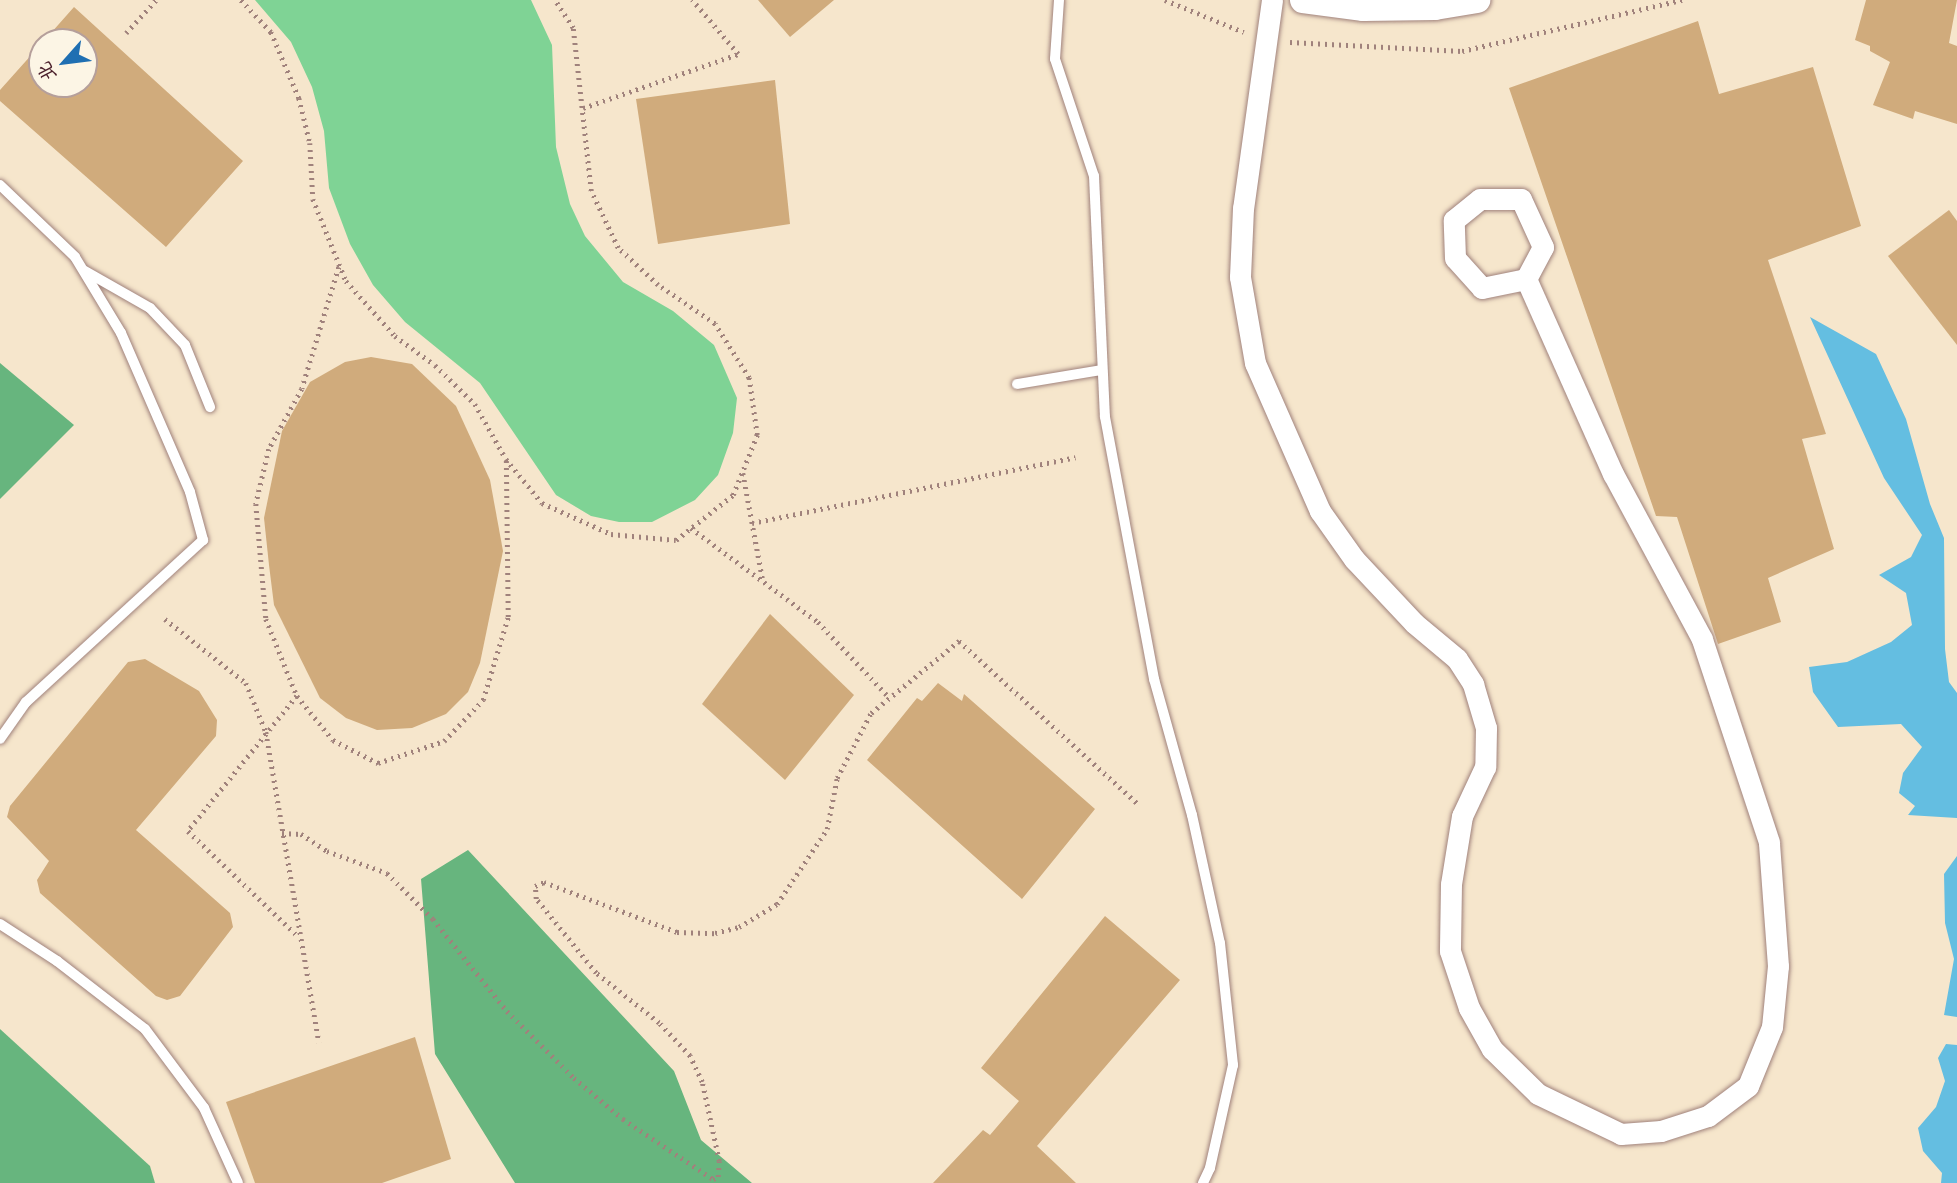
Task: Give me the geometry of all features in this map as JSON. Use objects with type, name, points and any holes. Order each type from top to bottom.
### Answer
[{"type":"street","points":[[1272,0],[1242,208],[1240,276],[1255,363],[1320,511],[1354,559],[1414,623],[1457,659],[1473,684],[1486,728],[1485,767],[1462,816],[1451,884],[1450,951],[1469,1008],[1492,1049],[1538,1094],[1621,1134],[1661,1130],[1708,1116],[1748,1086],[1772,1027],[1778,965],[1769,842],[1702,639],[1613,474],[1527,279]]},
{"type":"street","points":[[1303,0],[1363,8],[1435,7],[1477,0]]},
{"type":"street","points":[[1480,199],[1521,199],[1543,247],[1527,279],[1482,288],[1455,258],[1454,220],[1480,199]]},
{"type":"lane","points":[[1059,0],[1055,59],[1094,176],[1105,417],[1154,679],[1192,815],[1220,943],[1233,1065],[1210,1168],[1203,1183]]},
{"type":"lane","points":[[0,185],[82,269],[121,333],[190,492],[203,540],[26,702],[0,739]]},
{"type":"lane","points":[[82,269],[150,308],[185,345],[210,407]]},
{"type":"lane","points":[[1017,384],[1102,370]]},
{"type":"lane","points":[[0,924],[57,961],[145,1029],[204,1108],[238,1183]]},
{"type":"path","points":[[126,33],[156,0]]},
{"type":"path","points":[[241,0],[271,32],[299,98],[310,143],[313,199],[346,281],[395,336],[435,365],[475,404],[506,458],[542,503],[611,534],[676,540],[733,495],[757,435],[749,378],[715,324],[658,285],[618,248],[591,191],[573,28],[555,0]]},
{"type":"path","points":[[583,108],[737,54],[692,0]]},
{"type":"path","points":[[340,265],[302,389],[269,449],[256,504],[266,619],[296,696],[334,740],[378,763],[444,741],[483,700],[508,617],[511,537],[506,458]]},
{"type":"path","points":[[752,523],[1075,457]]},
{"type":"path","points":[[743,471],[763,582]]},
{"type":"path","points":[[691,528],[818,622],[890,697]]},
{"type":"path","points":[[165,619],[246,683],[266,732],[298,936],[319,1043]]},
{"type":"path","points":[[282,833],[301,834],[327,851],[387,873],[433,919],[507,1011],[574,1078],[623,1119],[713,1179],[718,1177],[719,1161],[702,1082],[690,1056],[659,1023],[596,973],[533,890],[544,882],[677,932],[715,933],[739,928],[777,904],[827,830],[837,778],[871,713],[959,641],[1137,803]]},
{"type":"path","points":[[296,696],[188,831],[298,936]]},
{"type":"green space","points":[[255,0],[531,0],[552,45],[556,147],[570,204],[585,236],[623,282],[673,311],[714,345],[737,398],[733,433],[718,475],[695,500],[652,522],[619,522],[591,516],[556,495],[480,383],[405,322],[373,285],[350,244],[329,188],[324,131],[312,87],[291,42]]},
{"type":"green space","points":[[0,363],[74,425],[0,499]]},
{"type":"green space","points":[[468,850],[674,1071],[701,1140],[752,1183],[515,1183],[435,1054],[421,879]]},
{"type":"green space","points":[[0,1029],[150,1166],[155,1183],[0,1183]]},
{"type":"water","points":[[1810,317],[1876,354],[1906,419],[1930,504],[1944,538],[1945,649],[1949,682],[1957,693],[1957,818],[1908,815],[1915,806],[1899,793],[1903,773],[1922,747],[1901,724],[1838,727],[1813,692],[1809,667],[1847,662],[1891,642],[1912,625],[1906,593],[1879,575],[1911,557],[1922,535],[1884,478]]},
{"type":"water","points":[[1957,856],[1957,1017],[1944,1015],[1954,959],[1945,923],[1944,874]]},
{"type":"water","points":[[1946,1044],[1957,1045],[1957,1183],[1941,1183],[1942,1173],[1923,1151],[1918,1128],[1936,1107],[1945,1081],[1938,1058]]},
{"type":"building","points":[[758,0],[834,0],[790,37]]},
{"type":"building","points":[[1866,0],[1957,0],[1949,43],[1957,46],[1957,124],[1915,111],[1913,119],[1873,105],[1890,62],[1870,51],[1870,46],[1855,40]]},
{"type":"building","points":[[74,7],[97,28],[55,28]]},
{"type":"building","points":[[1698,21],[1719,94],[1813,67],[1861,226],[1768,260],[1826,434],[1802,439],[1834,549],[1768,578],[1781,622],[1718,644],[1677,517],[1656,516],[1509,88]]},
{"type":"building","points":[[98,29],[243,161],[166,247],[0,101],[0,90],[28,59],[28,98],[98,98]]},
{"type":"building","points":[[775,80],[790,224],[658,244],[636,99]]},
{"type":"building","points":[[1949,210],[1957,221],[1957,345],[1888,256]]},
{"type":"building","points":[[371,357],[412,364],[456,406],[490,480],[503,551],[480,663],[468,692],[446,714],[412,728],[377,730],[346,718],[320,698],[274,605],[269,565],[264,518],[282,431],[310,382],[345,362]]},
{"type":"building","points":[[770,614],[854,695],[785,780],[702,704]]},
{"type":"building","points":[[145,659],[199,691],[217,720],[216,736],[136,830],[230,913],[233,927],[180,996],[167,1000],[156,996],[40,893],[37,880],[49,861],[7,817],[10,806],[128,662]]},
{"type":"building","points":[[938,683],[962,701],[964,694],[1095,809],[1022,899],[867,760],[917,698],[922,701]]},
{"type":"building","points":[[1105,916],[1180,980],[1037,1146],[1076,1183],[933,1183],[983,1130],[990,1135],[1019,1101],[981,1068]]},
{"type":"building","points":[[415,1037],[451,1159],[382,1183],[255,1183],[226,1102]]}]
